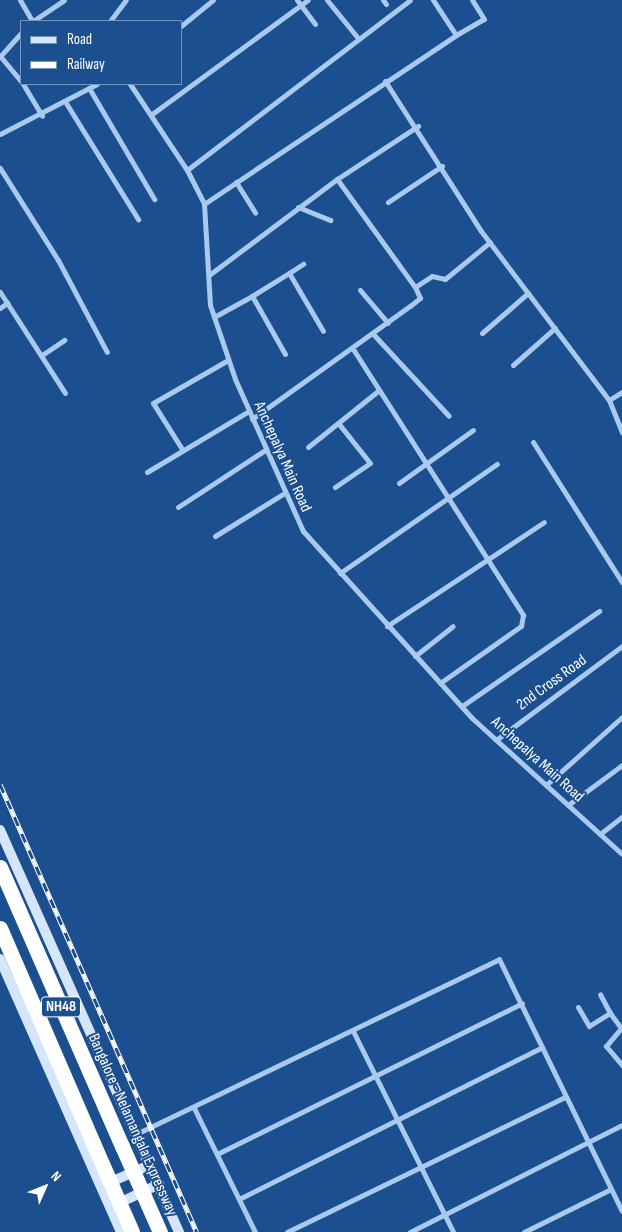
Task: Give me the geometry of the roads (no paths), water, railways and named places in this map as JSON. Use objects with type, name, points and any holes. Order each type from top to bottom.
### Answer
[{"type":"highway","name":"Bangalore - Nelamangala Expressway","points":[[0,867],[160,1232]]},
{"type":"highway","name":"NH48","points":[[0,928],[132,1232]]},
{"type":"street","points":[[20,0],[31,20]]},
{"type":"street","points":[[52,0],[56,6]]},
{"type":"street","points":[[34,20],[64,0]]},
{"type":"street","points":[[111,20],[126,0]]},
{"type":"street","points":[[182,25],[213,0]]},
{"type":"street","points":[[152,114],[299,2],[308,0]]},
{"type":"street","points":[[327,0],[358,38]]},
{"type":"street","points":[[188,170],[410,0]]},
{"type":"street","points":[[433,0],[456,35]]},
{"type":"street","points":[[204,204],[385,81],[484,19],[472,0]]},
{"type":"street","points":[[299,2],[315,24]]},
{"type":"street","points":[[20,34],[0,56],[20,81]]},
{"type":"street","points":[[385,81],[418,126],[490,242],[609,400],[622,432]]},
{"type":"street","points":[[23,85],[42,116]]},
{"type":"street","points":[[0,134],[42,116],[95,85]]},
{"type":"street","name":"Anchepalya Main Road","points":[[131,85],[188,170],[204,204],[214,318],[248,412],[283,494],[302,531],[462,706],[496,740],[622,854]]},
{"type":"street","points":[[89,88],[154,199]]},
{"type":"street","points":[[66,103],[138,219]]},
{"type":"street","points":[[209,275],[337,179],[418,126]]},
{"type":"street","points":[[388,202],[442,166]]},
{"type":"street","points":[[0,168],[58,260],[107,352]]},
{"type":"street","points":[[252,419],[374,335],[420,298],[415,288],[337,179]]},
{"type":"street","points":[[236,182],[255,212]]},
{"type":"street","points":[[298,207],[331,220]]},
{"type":"street","points":[[415,288],[432,276],[445,279],[490,242]]},
{"type":"street","points":[[214,318],[303,264]]},
{"type":"street","points":[[289,273],[323,331]]},
{"type":"street","points":[[360,290],[388,323]]},
{"type":"street","points":[[0,292],[65,393]]},
{"type":"street","points":[[482,333],[528,293]]},
{"type":"street","points":[[252,296],[286,354]]},
{"type":"street","points":[[0,308],[7,303]]},
{"type":"street","points":[[513,365],[555,328]]},
{"type":"street","points":[[374,335],[449,416]]},
{"type":"street","points":[[42,355],[64,340]]},
{"type":"street","points":[[353,349],[424,464],[486,559],[524,623],[440,683]]},
{"type":"street","points":[[182,449],[153,402],[228,360]]},
{"type":"street","points":[[308,447],[378,391]]},
{"type":"street","points":[[609,400],[622,392]]},
{"type":"street","points":[[147,472],[182,449],[248,412]]},
{"type":"street","points":[[335,487],[370,463],[339,424]]},
{"type":"street","points":[[399,483],[473,430]]},
{"type":"street","points":[[533,442],[622,582]]},
{"type":"street","points":[[178,507],[265,450]]},
{"type":"street","points":[[340,573],[498,464]]},
{"type":"street","points":[[215,536],[283,494]]},
{"type":"street","points":[[387,626],[544,522]]},
{"type":"street","points":[[462,706],[599,611]]},
{"type":"street","points":[[415,656],[453,626]]},
{"type":"street","name":"2nd Cross Road","points":[[496,740],[622,646]]},
{"type":"street","points":[[546,785],[622,718]]},
{"type":"street","points":[[568,805],[622,765]]},
{"type":"street","points":[[600,834],[622,817]]},
{"type":"street","points":[[0,830],[179,1232]]},
{"type":"street","points":[[0,959],[121,1232]]},
{"type":"street","points":[[136,1134],[194,1108],[499,959],[622,1211]]},
{"type":"street","points":[[600,994],[610,1013],[622,1028],[606,1046],[622,1065]]},
{"type":"street","points":[[219,1153],[377,1072],[522,1003]]},
{"type":"street","points":[[578,1007],[589,1026],[610,1013]]},
{"type":"street","points":[[353,1031],[377,1072],[397,1118],[453,1232]]},
{"type":"street","points":[[239,1199],[397,1118],[542,1047]]},
{"type":"street","points":[[287,1232],[421,1165],[565,1097]]},
{"type":"street","points":[[194,1108],[219,1153],[255,1232]]},
{"type":"street","points":[[410,1232],[622,1125]]},
{"type":"street","points":[[100,1187],[150,1165]]},
{"type":"street","points":[[110,1208],[159,1184]]},
{"type":"street","points":[[524,1232],[611,1189]]},
{"type":"railway","points":[[0,784],[197,1232]]}]
